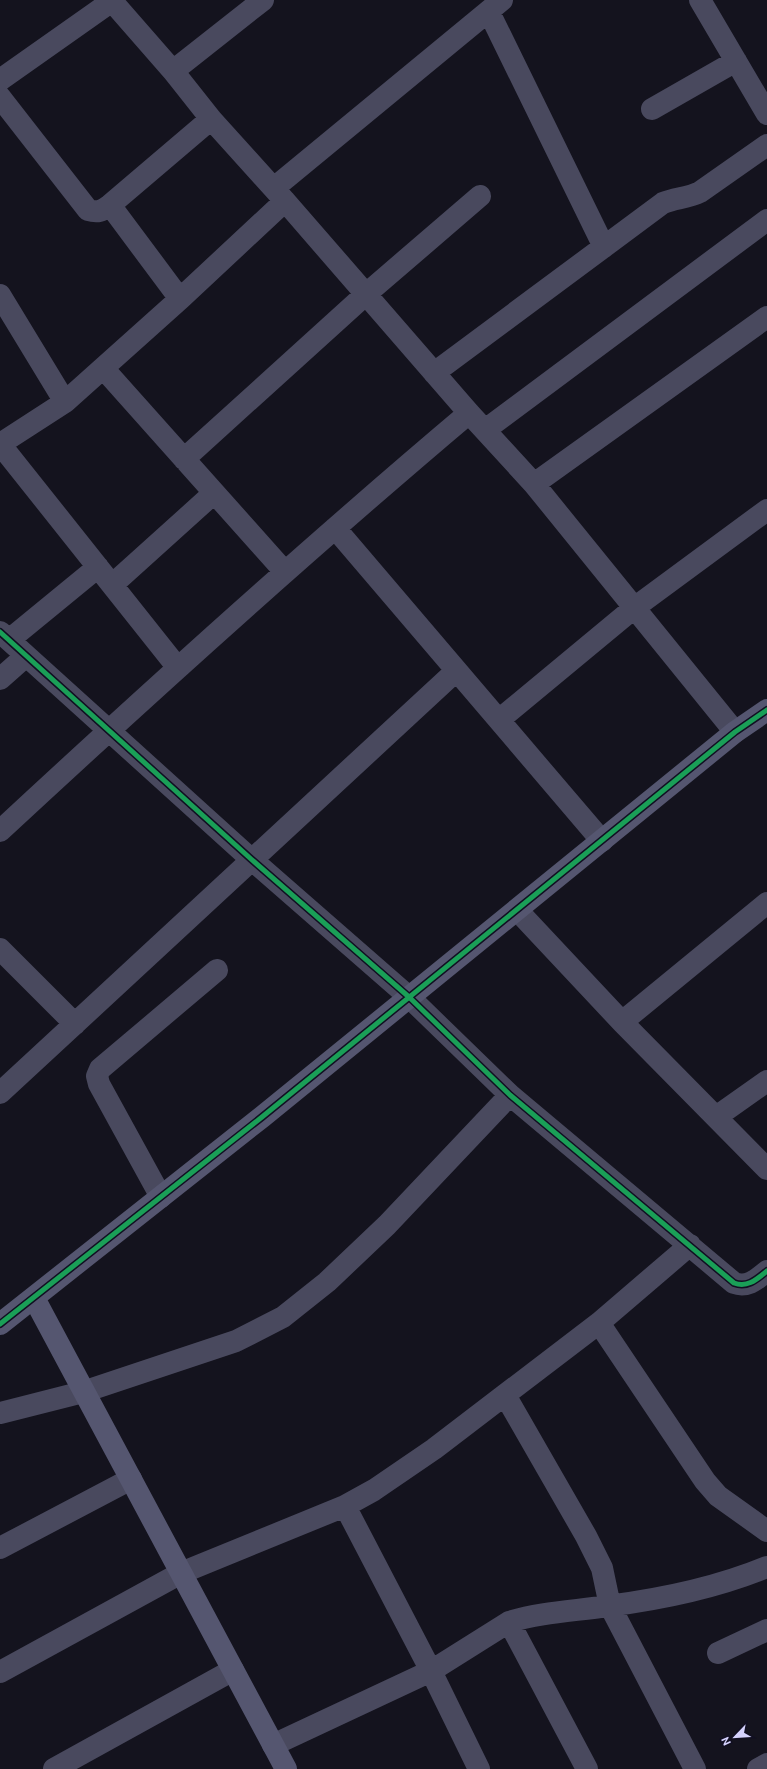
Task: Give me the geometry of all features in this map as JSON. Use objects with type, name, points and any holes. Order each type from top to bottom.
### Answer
[{"type":"street","points":[[173,70],[263,0]]},
{"type":"street","points":[[700,0],[767,114]]},
{"type":"street","points":[[0,80],[111,1],[173,70],[211,119],[280,195],[365,295],[534,484],[735,732]]},
{"type":"street","points":[[178,668],[0,444],[65,402],[180,299],[280,195],[496,6],[604,247]]},
{"type":"street","points":[[652,109],[736,61]]},
{"type":"street","points":[[0,97],[88,210],[95,212],[103,210],[211,119]]},
{"type":"street","points":[[434,373],[663,203],[676,198],[692,196],[700,192],[767,145]]},
{"type":"street","points":[[184,459],[365,295],[480,196]]},
{"type":"street","points":[[110,204],[180,299]]},
{"type":"street","points":[[485,430],[767,220]]},
{"type":"street","points":[[0,295],[65,402]]},
{"type":"street","points":[[534,484],[767,317]]},
{"type":"street","points":[[103,368],[285,572]]},
{"type":"street","points":[[0,831],[109,730],[285,572],[469,413]]},
{"type":"street","points":[[112,585],[214,493]]},
{"type":"street","points":[[498,720],[634,608],[767,510]]},
{"type":"street","points":[[335,528],[602,841]]},
{"type":"street","points":[[98,567],[4,636],[251,859],[410,997],[510,1094],[734,1283],[741,1286],[747,1285],[767,1271]]},
{"type":"street","points":[[0,679],[26,656]]},
{"type":"street","points":[[0,1093],[456,670]]},
{"type":"street","points":[[0,1324],[262,1117],[735,732],[767,710]]},
{"type":"street","points":[[622,1022],[767,903]]},
{"type":"street","points":[[517,910],[622,1022],[767,1169]]},
{"type":"street","points":[[0,949],[75,1024]]},
{"type":"street","points":[[161,1197],[99,1084],[97,1076],[100,1069],[217,970]]},
{"type":"street","points":[[716,1117],[767,1081]]},
{"type":"street","points":[[0,1414],[83,1392],[236,1342],[283,1317],[326,1282],[387,1225],[510,1094]]},
{"type":"street","points":[[0,1672],[181,1573],[346,1506],[374,1490],[434,1449],[599,1323],[690,1245]]},
{"type":"street","points":[[34,1298],[273,1745],[283,1768]]},
{"type":"street","points":[[599,1323],[705,1481],[718,1496],[767,1531]]},
{"type":"street","points":[[505,1395],[586,1536],[602,1568],[610,1606],[695,1769]]},
{"type":"street","points":[[0,1548],[131,1479]]},
{"type":"street","points":[[346,1506],[431,1671],[479,1769]]},
{"type":"street","points":[[273,1745],[431,1671],[509,1622],[524,1618],[610,1606],[701,1590],[767,1567]]},
{"type":"street","points":[[509,1622],[587,1769]]},
{"type":"street","points":[[718,1653],[767,1630]]},
{"type":"street","points":[[54,1769],[233,1670]]},
{"type":"street","points":[[758,1769],[767,1764]]},
{"type":"cycle path","points":[[0,632],[251,859],[409,997],[510,1095],[734,1283],[748,1284],[756,1280],[767,1271]]},
{"type":"cycle path","points":[[0,1324],[262,1117],[735,732],[767,710]]}]
